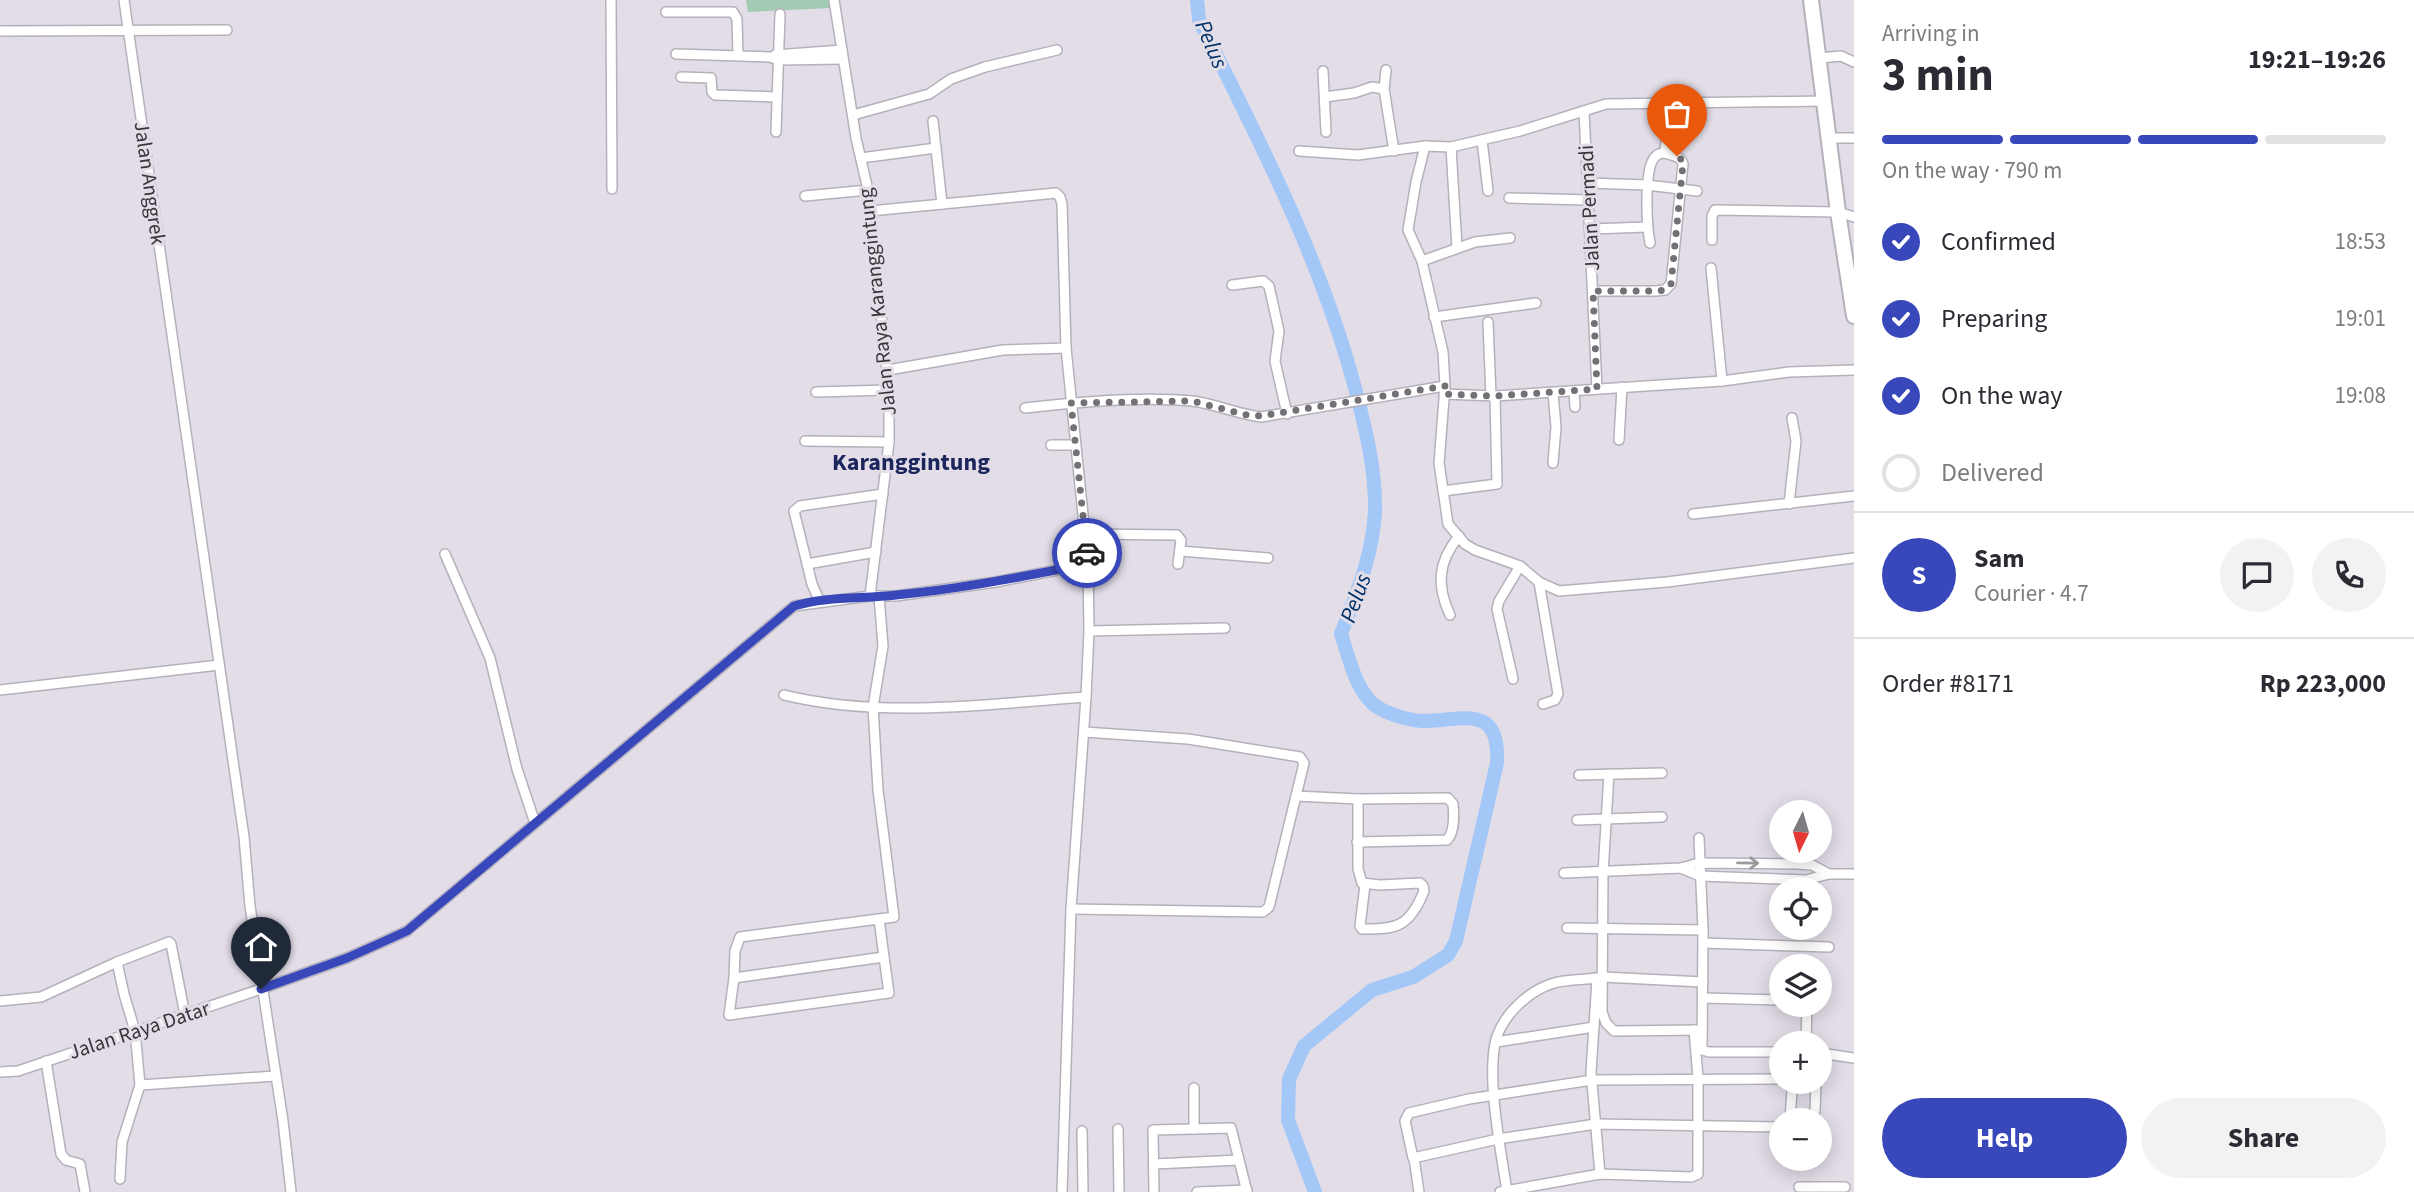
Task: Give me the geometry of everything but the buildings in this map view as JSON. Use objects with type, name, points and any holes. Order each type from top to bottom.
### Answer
[{"type":"main road","points":[[1811,0],[1854,316]]},
{"type":"street","name":"Jalan Anggrek","points":[[124,0],[244,837],[261,989],[291,1192]]},
{"type":"street","points":[[611,0],[612,189]]},
{"type":"street","name":"Jalan Raya Karanggintung","points":[[834,0],[868,190],[890,390],[889,442],[876,552],[875,596],[883,646],[873,707],[878,790],[894,917],[879,919]]},
{"type":"street","points":[[666,12],[733,12],[737,19],[738,56]]},
{"type":"street","points":[[776,132],[776,57],[780,14]]},
{"type":"street","points":[[0,31],[227,30]]},
{"type":"street","points":[[853,115],[929,94],[951,79],[985,67],[1057,50]]},
{"type":"street","points":[[676,54],[776,57],[842,55]]},
{"type":"street","points":[[1819,58],[1839,56],[1854,62]]},
{"type":"street","points":[[1386,70],[1384,89],[1394,150]]},
{"type":"street","points":[[1323,71],[1326,132]]},
{"type":"street","points":[[681,78],[711,78],[712,92],[715,95],[778,97]]},
{"type":"street","points":[[1325,97],[1354,93],[1371,87],[1384,89]]},
{"type":"street","points":[[1299,151],[1358,155],[1425,146],[1451,148],[1520,131],[1606,104],[1824,102]]},
{"type":"street","points":[[1665,153],[1669,103]]},
{"type":"street","name":"Jalan Permadi","points":[[1584,111],[1597,389]]},
{"type":"street","points":[[933,121],[942,204]]},
{"type":"street","points":[[1828,138],[1854,138]]},
{"type":"street","points":[[1482,140],[1488,191]]},
{"type":"street","points":[[1425,146],[1408,230],[1425,260],[1434,317],[1443,352],[1440,463],[1447,524],[1465,544],[1520,566],[1539,582],[1559,591],[1667,582],[1854,558]]},
{"type":"street","points":[[861,158],[936,148]]},
{"type":"street","points":[[1451,148],[1457,248]]},
{"type":"street","points":[[1593,291],[1656,291],[1669,288],[1683,164],[1682,160],[1665,153],[1652,160],[1647,185],[1647,227],[1650,243]]},
{"type":"street","points":[[1588,183],[1647,185],[1697,191]]},
{"type":"street","points":[[805,196],[868,190]]},
{"type":"street","points":[[870,211],[1056,194],[1060,197],[1066,348],[1086,534],[1089,631],[1071,909],[1062,1192]]},
{"type":"street","points":[[1509,198],[1589,200]]},
{"type":"street","points":[[1712,240],[1714,210],[1838,212],[1854,217]]},
{"type":"street","points":[[1591,229],[1647,227]]},
{"type":"street","points":[[1425,260],[1475,242],[1510,238]]},
{"type":"street","points":[[1711,268],[1721,381]]},
{"type":"street","points":[[1232,285],[1263,281],[1271,292],[1279,331],[1275,361],[1287,414]]},
{"type":"street","points":[[1434,317],[1536,303]]},
{"type":"street","points":[[1443,491],[1497,484],[1488,322]]},
{"type":"street","points":[[888,370],[1003,350],[1066,348]]},
{"type":"street","points":[[1025,408],[1071,403],[1172,400],[1205,403],[1247,415],[1261,416],[1287,414],[1377,397],[1444,390],[1493,396],[1721,381],[1789,372],[1854,370]]},
{"type":"street","points":[[1619,440],[1622,387]]},
{"type":"street","points":[[816,392],[890,390]]},
{"type":"street","points":[[1574,391],[1575,407]]},
{"type":"street","points":[[1553,393],[1556,427],[1553,463]]},
{"type":"street","points":[[1789,504],[1796,441],[1792,418]]},
{"type":"street","points":[[806,441],[889,442]]},
{"type":"street","points":[[1051,445],[1075,445]]},
{"type":"street","points":[[883,494],[796,508],[794,516],[820,601],[996,582],[1088,564]]},
{"type":"street","points":[[1693,514],[1854,496]]},
{"type":"street","points":[[1086,534],[1177,535],[1181,540],[1178,564]]},
{"type":"street","points":[[1450,615],[1440,586],[1445,562],[1459,536]]},
{"type":"street","points":[[1180,551],[1268,558]]},
{"type":"street","points":[[807,564],[876,552]]},
{"type":"street","points":[[445,554],[490,658],[517,769],[535,823]]},
{"type":"street","points":[[1513,679],[1497,609],[1520,566]]},
{"type":"street","points":[[1539,582],[1558,694],[1555,700],[1543,704]]},
{"type":"street","name":"Jalan Raya Datar","points":[[0,1072],[18,1071],[261,989],[347,958],[407,931],[794,606],[820,601]]},
{"type":"street","points":[[1089,631],[1225,628]]},
{"type":"street","points":[[0,691],[219,665]]},
{"type":"street","points":[[784,695],[836,705],[873,707],[945,706],[1086,697]]},
{"type":"street","points":[[1071,909],[1263,912],[1269,907],[1304,762],[1300,757],[1188,739],[1084,732]]},
{"type":"street","points":[[1579,775],[1662,773]]},
{"type":"street","points":[[1600,1174],[1592,1080],[1594,1027],[1600,978],[1609,774]]},
{"type":"street","points":[[1296,796],[1358,799],[1448,798],[1453,804],[1453,830],[1447,841],[1357,842]]},
{"type":"street","points":[[1358,799],[1360,880],[1365,885],[1420,883],[1424,891],[1408,919],[1399,926],[1378,930],[1362,929],[1360,926],[1365,885]]},
{"type":"street","points":[[1577,820],[1662,817]]},
{"type":"street","points":[[1699,838],[1703,930],[1703,943],[1703,982],[1703,998],[1698,1030],[1696,1175],[1600,1174],[1503,1191],[1493,1056],[1506,1020],[1529,995],[1556,982],[1600,978],[1703,982]]},
{"type":"street","points":[[1564,873],[1681,868],[1699,863],[1812,865],[1829,874]]},
{"type":"street","points":[[1800,864],[1800,877]]},
{"type":"street","points":[[1681,868],[1700,876],[1769,878]]},
{"type":"street","points":[[1819,877],[1829,874],[1854,874]]},
{"type":"street","points":[[879,919],[884,957],[889,993],[729,1015],[734,978],[734,951],[740,937],[879,919]]},
{"type":"street","points":[[1567,928],[1703,930]]},
{"type":"street","points":[[0,1002],[41,996],[170,942],[185,1015]]},
{"type":"street","points":[[1703,943],[1829,947]]},
{"type":"street","points":[[734,978],[884,957]]},
{"type":"street","points":[[117,962],[135,1031],[140,1085],[122,1142],[120,1179]]},
{"type":"street","points":[[1600,978],[1602,1012],[1610,1028],[1622,1032],[1698,1030]]},
{"type":"street","points":[[1703,998],[1769,1000]]},
{"type":"street","points":[[1496,1042],[1594,1027]]},
{"type":"street","points":[[1698,1030],[1704,1051],[1769,1052]]},
{"type":"street","points":[[1832,1055],[1854,1058]]},
{"type":"street","points":[[46,1061],[61,1154],[66,1160],[80,1164],[85,1192]]},
{"type":"street","points":[[140,1085],[275,1076]]},
{"type":"street","points":[[1419,1192],[1405,1121],[1409,1113],[1495,1095],[1592,1080],[1769,1079]]},
{"type":"street","points":[[1194,1088],[1194,1129]]},
{"type":"street","points":[[1414,1158],[1499,1139],[1596,1124],[1769,1127]]},
{"type":"street","points":[[1154,1192],[1153,1130],[1231,1128],[1247,1191],[1197,1192]]},
{"type":"street","points":[[1118,1129],[1119,1192]]},
{"type":"street","points":[[1082,1131],[1083,1192]]},
{"type":"street","points":[[1154,1164],[1239,1160]]},
{"type":"street","points":[[1798,1187],[1848,1189]]},
{"type":"green space","points":[[746,0],[830,0],[831,8],[748,12]]},
{"type":"waterway","name":"Pelus","points":[[1197,0],[1199,20],[1266,156],[1326,295],[1363,421],[1372,466],[1375,512],[1367,560],[1341,634],[1353,670],[1366,696],[1382,710],[1402,718],[1422,721],[1476,719],[1485,723],[1492,731],[1496,744],[1497,763],[1456,941],[1448,955],[1413,977],[1372,990],[1304,1046],[1289,1079],[1288,1120],[1315,1192]]},
{"type":"way so far","points":[[1087,553],[1071,403],[1192,401],[1261,416],[1287,414],[1445,386],[1444,394],[1495,396],[1597,389],[1593,291],[1656,291],[1665,290],[1671,284],[1683,164],[1677,156]]},
{"type":"district","name":"Karanggintung","points":[[911,462]]},
{"type":"route","points":[[261,989],[347,958],[407,931],[794,606],[870,596],[896,596],[996,582],[1088,564],[1087,553]]}]
